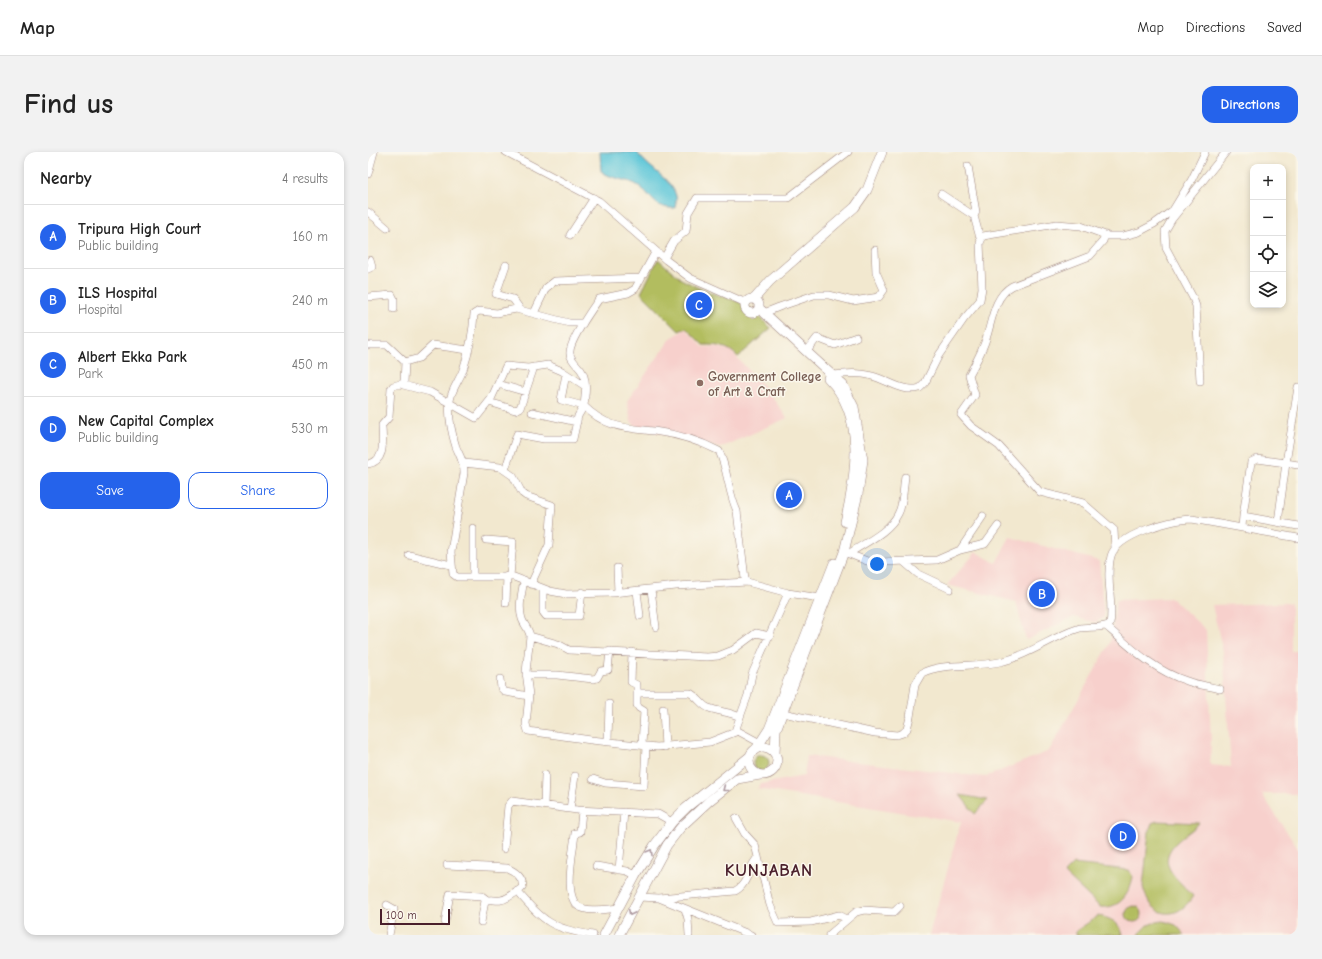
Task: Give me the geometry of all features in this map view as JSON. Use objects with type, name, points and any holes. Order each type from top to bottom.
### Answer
[{"type":"main road","points":[[619,935],[667,845],[682,827],[709,801],[737,779],[765,775],[773,770],[776,762],[776,730],[847,553],[858,494],[862,460],[854,407],[843,385],[834,375],[759,312],[750,313],[746,310],[750,301],[770,281],[855,207],[867,190],[882,152]]},
{"type":"main road","points":[[604,935],[636,875],[654,846],[672,822],[686,808],[749,757],[769,729],[839,549],[855,475],[853,438],[844,399],[834,383],[759,312]]},
{"type":"main road","points":[[758,746],[768,748],[775,754]]},
{"type":"main road","points":[[749,757],[750,766],[760,775]]},
{"type":"street","points":[[368,174],[374,152]]},
{"type":"street","points":[[506,152],[594,198],[611,210],[664,258],[690,278],[750,301]]},
{"type":"street","points":[[664,258],[674,241],[686,231],[688,213],[697,198],[788,198],[848,152]]},
{"type":"street","points":[[980,238],[987,234],[1057,224],[1081,226],[1105,235],[1123,236],[1134,233],[1164,218],[1173,210],[1192,179],[1205,152]]},
{"type":"street","points":[[1200,380],[1196,306],[1166,248],[1165,231],[1172,218],[1226,152]]},
{"type":"street","points":[[834,375],[858,373],[873,376],[908,389],[920,388],[925,383],[939,355],[964,319],[980,300],[982,288],[980,238],[974,216],[976,212],[968,166]]},
{"type":"street","points":[[940,194],[974,216]]},
{"type":"street","points":[[570,235],[594,198]]},
{"type":"street","points":[[368,212],[387,228]]},
{"type":"street","points":[[783,714],[875,733],[897,735],[903,733],[907,729],[915,684],[922,673],[936,668],[977,666],[1006,661],[1075,630],[1106,626],[1110,624],[1109,571],[1111,556],[1114,549],[1114,530],[1083,503],[1040,492],[999,446],[971,426],[961,415],[975,395],[969,375],[984,346],[994,311],[1003,293],[1012,286],[1090,256],[1103,241],[1105,235]]},
{"type":"street","points":[[759,312],[814,295],[829,295],[853,301],[879,297],[883,294],[884,290],[876,272],[875,250]]},
{"type":"street","points":[[506,470],[517,434],[544,439],[572,439],[574,437],[577,422],[584,406],[585,386],[582,371],[570,354],[570,348],[583,323],[599,299],[628,293],[635,289],[656,251]]},
{"type":"street","points":[[368,268],[372,267],[370,260]]},
{"type":"street","points":[[506,265],[496,294],[513,299],[520,309]]},
{"type":"street","points":[[534,313],[546,288],[555,281],[641,278]]},
{"type":"street","points":[[368,297],[392,294],[394,299],[394,309]]},
{"type":"street","points":[[583,323],[569,323],[520,309],[497,313],[476,311],[474,314],[468,350],[462,371],[451,394],[449,403],[456,444],[464,463],[464,472],[451,552],[455,576],[509,576],[524,580],[543,589],[566,594],[582,592],[637,591],[676,586],[747,582],[788,593],[820,598]]},
{"type":"street","points":[[807,351],[817,338],[835,345],[856,337]]},
{"type":"street","points":[[368,345],[388,345],[405,362],[403,385]]},
{"type":"street","points":[[405,362],[418,358],[433,345],[468,350]]},
{"type":"street","points":[[368,464],[378,459],[382,453],[382,425],[389,417],[392,386],[403,385],[430,392],[476,418],[489,402],[506,366],[534,367],[548,365],[585,386]]},
{"type":"street","points":[[489,402],[518,409],[522,406],[534,367]]},
{"type":"street","points":[[566,374],[561,400],[584,406],[596,416],[617,427],[656,431],[697,442],[719,451],[724,463],[733,502],[737,511],[745,579],[747,582]]},
{"type":"street","points":[[498,384],[526,392]]},
{"type":"street","points":[[1278,522],[1298,388]]},
{"type":"street","points":[[532,412],[577,422]]},
{"type":"street","points":[[1242,527],[1251,462],[1257,458],[1298,465]]},
{"type":"street","points":[[464,463],[496,466],[506,470],[515,479],[522,493],[526,496],[552,505],[549,545],[531,584]]},
{"type":"street","points":[[847,553],[879,533],[894,519],[901,506],[905,477]]},
{"type":"street","points":[[960,550],[983,516]]},
{"type":"street","points":[[1243,516],[1298,526]]},
{"type":"street","points":[[1114,549],[1135,534],[1177,520],[1192,519],[1298,538]]},
{"type":"street","points":[[847,553],[867,561],[904,562],[937,560],[960,550],[985,544],[998,526]]},
{"type":"street","points":[[472,577],[473,528]]},
{"type":"street","points":[[486,540],[513,542],[506,603]]},
{"type":"street","points":[[409,555],[452,564]]},
{"type":"street","points":[[904,562],[918,574],[950,589]]},
{"type":"street","points":[[617,568],[618,592]]},
{"type":"street","points":[[524,580],[520,606],[522,617],[530,636],[526,675],[529,696],[526,724],[528,731],[591,740],[664,747],[710,742],[738,731],[758,746]]},
{"type":"street","points":[[543,589],[543,612],[546,616],[579,616],[582,592]]},
{"type":"street","points":[[651,590],[656,627]]},
{"type":"street","points":[[637,591],[640,616]]},
{"type":"street","points":[[735,731],[748,695],[752,674],[788,593]]},
{"type":"street","points":[[1106,626],[1140,656],[1160,670],[1187,681],[1220,689]]},
{"type":"street","points":[[530,636],[558,644],[569,650],[707,657],[718,656],[733,650],[756,633],[770,636]]},
{"type":"street","points":[[526,675],[557,675],[593,679],[597,678],[601,672],[608,670],[610,651]]},
{"type":"street","points":[[593,779],[605,783],[644,786],[644,711],[638,707],[637,685],[631,682],[632,652]]},
{"type":"street","points":[[500,679],[501,688],[505,692],[529,696]]},
{"type":"street","points":[[638,693],[690,693],[696,696],[709,708],[726,711],[740,717]]},
{"type":"street","points":[[608,741],[609,704]]},
{"type":"street","points":[[663,709],[664,747]]},
{"type":"street","points":[[544,775],[544,805]]},
{"type":"street","points":[[570,809],[575,776]]},
{"type":"street","points":[[504,849],[510,802],[544,805],[582,811],[658,814],[672,822]]},
{"type":"street","points":[[582,811],[580,832],[574,833],[570,880],[572,900],[577,906],[583,909],[619,908]]},
{"type":"street","points":[[619,870],[624,812]]},
{"type":"street","points":[[736,818],[745,834],[755,845],[770,905],[775,920],[778,923],[811,922],[839,915],[847,919]]},
{"type":"street","points":[[640,896],[659,898],[735,891],[743,885],[750,866],[758,857]]},
{"type":"street","points":[[445,922],[450,894],[482,896],[486,900],[503,900],[522,888],[523,884],[514,870],[507,868],[447,865]]},
{"type":"street","points":[[596,866],[636,875]]},
{"type":"street","points":[[517,891],[532,910],[550,923],[594,935]]},
{"type":"street","points":[[659,898],[735,931],[751,935]]},
{"type":"street","points":[[481,922],[486,900]]},
{"type":"street","points":[[387,905],[394,909],[389,935]]},
{"type":"street","points":[[829,935],[856,912],[864,910],[894,912],[900,906]]},
{"type":"street","points":[[685,909],[688,919],[689,935]]},
{"type":"shaded area","name":"Government College of Art & Craft","points":[[686,329],[703,347],[715,347],[730,350],[768,391],[787,418],[720,448],[636,427],[631,421],[627,401],[671,338]]},
{"type":"shaded area","points":[[1010,537],[1099,561],[1104,617],[1096,623],[1074,617],[1026,640],[1016,602],[947,585],[976,552],[996,563]]},
{"type":"shaded area","points":[[1171,598],[1206,630],[1211,742],[1210,765],[1231,767],[1223,652],[1212,605],[1291,603],[1291,651],[1298,651],[1298,794],[1262,794],[1298,849],[1298,935],[929,935],[961,822],[757,789],[761,784],[804,776],[807,756],[985,777],[1049,751],[1108,647],[1111,639],[1116,600]]},
{"type":"green space","points":[[658,259],[681,279],[703,290],[739,302],[751,309],[771,328],[738,357],[726,348],[713,345],[703,345],[686,328],[679,331],[641,293]]},
{"type":"green space","points":[[758,755],[764,755],[769,760],[767,769],[764,771],[758,771],[753,766],[753,760]]},
{"type":"green space","points":[[960,795],[988,800],[975,814]]},
{"type":"green space","points":[[1157,821],[1199,823],[1171,848],[1168,856],[1170,870],[1193,896],[1187,905],[1172,913],[1165,913],[1152,905],[1143,887],[1149,831],[1152,823]]},
{"type":"green space","points":[[1073,864],[1129,870],[1133,877],[1129,890],[1122,900],[1113,906],[1100,907],[1064,873]]},
{"type":"green space","points":[[1131,906],[1137,906],[1142,911],[1140,920],[1137,922],[1131,922],[1126,917],[1126,911]]},
{"type":"green space","points":[[1098,916],[1114,921],[1120,927],[1123,935],[1076,935],[1076,931]]},
{"type":"green space","points":[[1164,921],[1176,925],[1185,935],[1139,935],[1143,929],[1149,925]]},
{"type":"water","points":[[600,152],[637,152],[641,158],[674,190],[676,197],[675,208],[668,208],[658,204],[644,190],[634,183],[605,174],[601,171]]},
{"type":"place","name":"Albert Ekka Park","points":[[699,305]]},
{"type":"place","name":"Government College of Art & Craft","points":[[700,383]]},
{"type":"place","name":"Tripura High Court","points":[[789,495]]},
{"type":"place","name":"ILS Hospital","points":[[1042,594]]},
{"type":"place","name":"New Capital Complex","points":[[1123,836]]},
{"type":"district","name":"KUNJABAN","points":[[769,870]]}]
